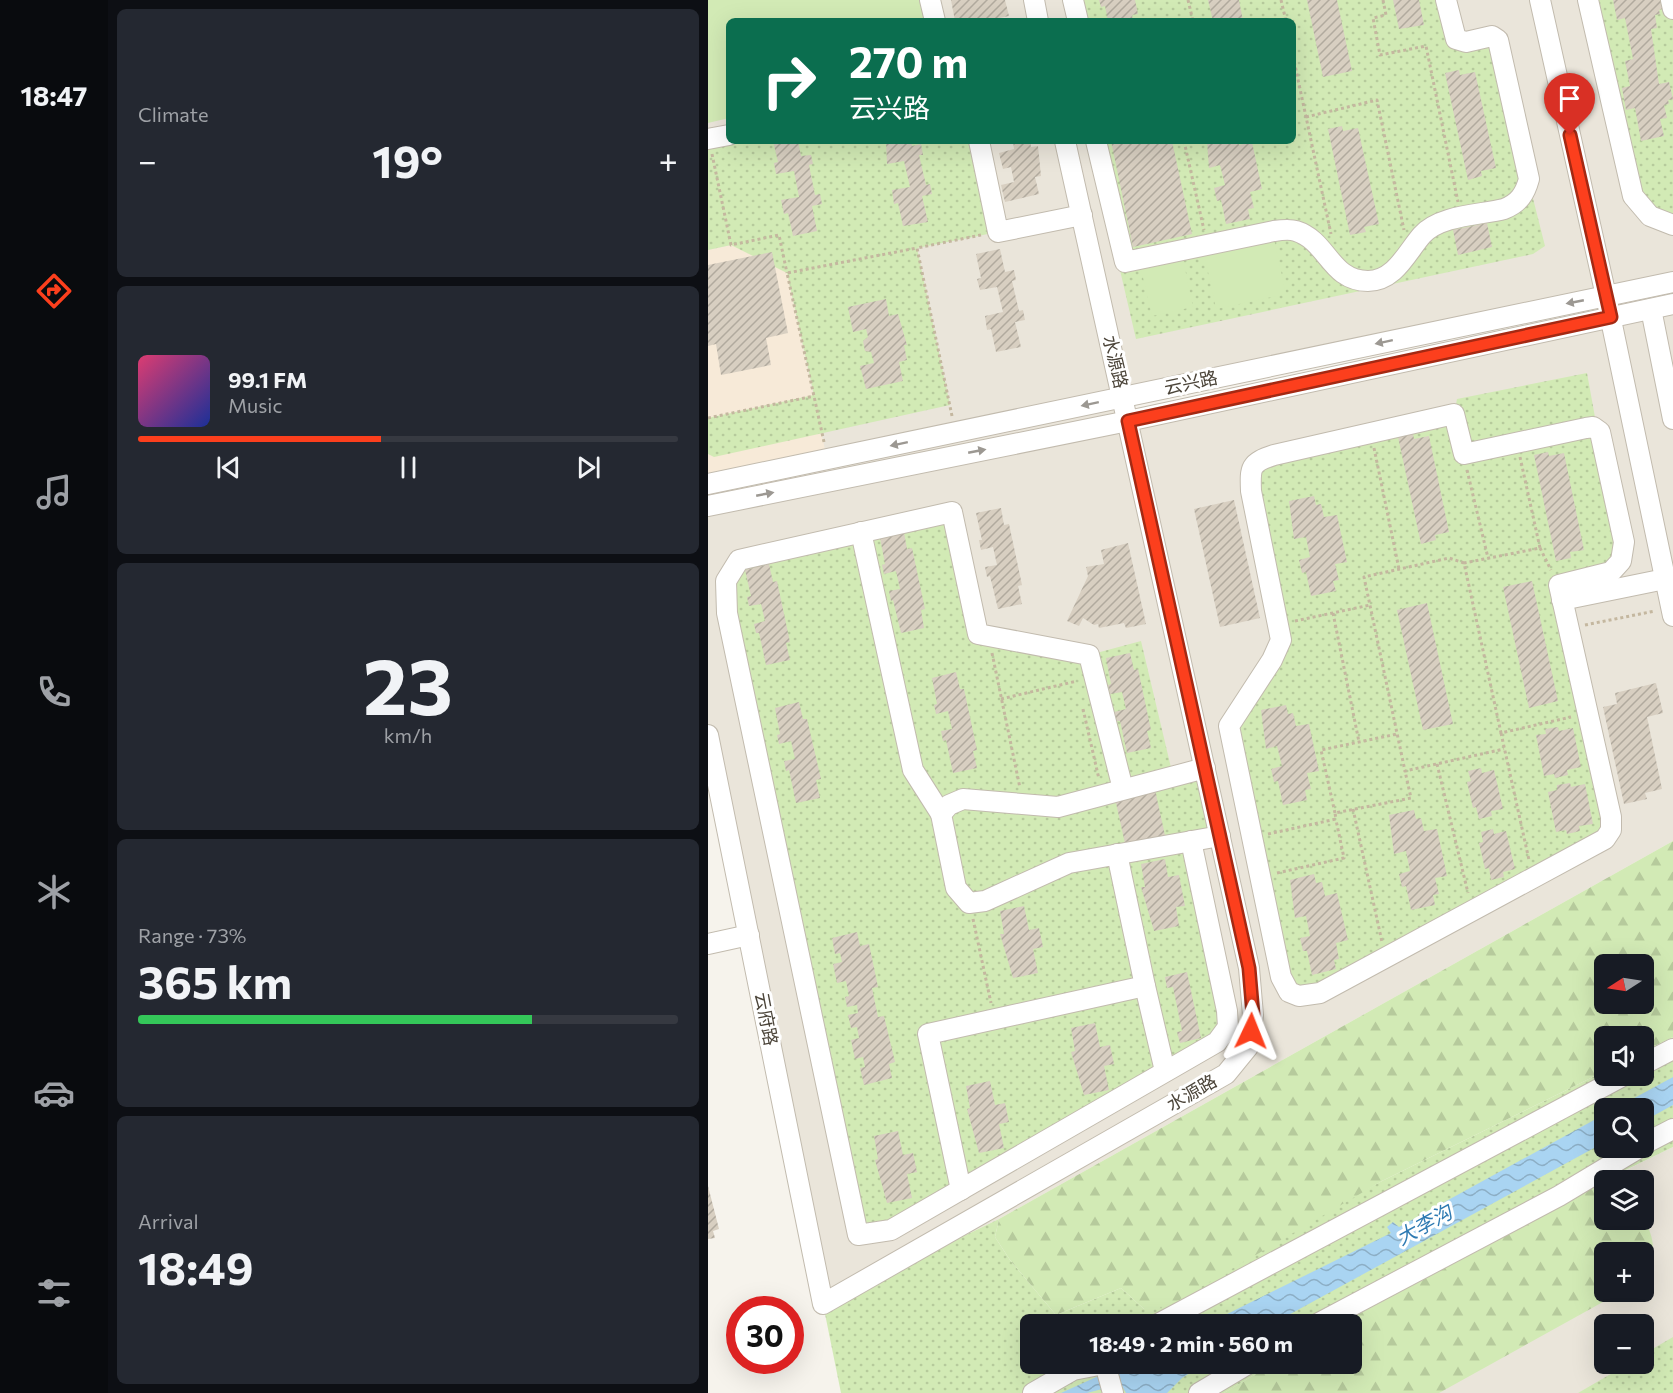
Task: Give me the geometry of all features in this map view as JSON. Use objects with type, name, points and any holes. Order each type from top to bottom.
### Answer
[{"type":"street","points":[[930,0],[934,18]]},
{"type":"street","points":[[1034,0],[1037,18]]},
{"type":"street","points":[[1073,0],[1077,18]]},
{"type":"street","points":[[1097,144],[1125,262],[1274,231],[1295,230],[1315,241],[1340,273],[1370,281],[1392,272],[1423,234],[1432,227],[1513,205],[1526,193],[1529,179],[1498,40],[1492,36],[1466,42],[1456,39],[1446,0]]},
{"type":"street","points":[[1540,0],[1611,317],[1672,612]]},
{"type":"street","points":[[1588,0],[1633,196],[1650,216],[1673,225]]},
{"type":"street","points":[[1671,0],[1673,9]]},
{"type":"street","points":[[709,139],[726,136]]},
{"type":"street","points":[[980,144],[998,232],[1082,215]]},
{"type":"street","name":"水源路","points":[[823,1304],[1226,1074],[1248,1047],[1253,1015],[1249,968],[1066,144]]},
{"type":"street","name":"云兴路","points":[[708,484],[1673,282]]},
{"type":"street","name":"云兴路","points":[[708,506],[1128,421],[1673,304]]},
{"type":"street","points":[[1651,309],[1673,418]]},
{"type":"street","points":[[1454,414],[1464,454],[1593,427],[1600,432],[1624,542],[1621,561],[1611,572],[1561,592],[1611,817],[1611,830],[1605,839],[1320,993],[1299,996],[1289,992],[1281,977],[1229,726],[1272,660],[1281,640],[1251,491],[1250,470],[1257,460],[1274,455],[1454,414]]},
{"type":"street","points":[[1123,789],[1089,655],[978,634],[952,512],[739,560],[726,581],[727,613],[858,1234],[891,1230],[1217,1041],[1228,1027],[1227,1011],[1191,841]]},
{"type":"street","points":[[861,532],[913,770],[941,814],[956,888],[969,903],[985,901],[1069,863],[1220,836]]},
{"type":"street","points":[[1561,592],[1665,579]]},
{"type":"street","name":"云府路","points":[[708,735],[823,1304]]},
{"type":"street","points":[[941,814],[949,805],[963,799],[1058,807],[1205,768]]},
{"type":"street","points":[[1117,854],[1165,1071]]},
{"type":"street","points":[[708,944],[749,935]]},
{"type":"street","points":[[961,1190],[928,1034],[1145,986]]},
{"type":"street","points":[[1654,1059],[1673,1049]]},
{"type":"street","points":[[1177,1314],[1604,1086]]},
{"type":"street","points":[[1654,1139],[1673,1129]]},
{"type":"street","points":[[1336,1314],[1559,1196],[1622,1158]]},
{"type":"street","points":[[1033,1393],[1066,1374]]},
{"type":"street","points":[[1108,1374],[1113,1393]]},
{"type":"street","points":[[1199,1393],[1231,1374]]},
{"type":"path","points":[[1188,0],[1192,18]]},
{"type":"path","points":[[1281,0],[1285,18]]},
{"type":"path","points":[[1383,0],[1386,15],[1372,18],[1380,55],[1426,46],[1461,218]]},
{"type":"path","points":[[1296,70],[1331,237],[1315,241]]},
{"type":"path","points":[[1306,117],[1377,100],[1409,253]]},
{"type":"path","points":[[709,139],[731,245],[779,235],[827,459]]},
{"type":"path","points":[[1186,144],[1208,245]]},
{"type":"path","points":[[787,273],[998,232]]},
{"type":"path","points":[[917,248],[956,432]]},
{"type":"path","points":[[708,418],[814,396]]},
{"type":"path","points":[[1371,433],[1399,569]]},
{"type":"path","points":[[1517,443],[1540,548],[1561,592]]},
{"type":"path","points":[[1464,454],[1488,558]]},
{"type":"path","points":[[1335,813],[1411,798],[1364,577],[1449,558],[1464,563],[1540,548]]},
{"type":"path","points":[[1464,563],[1533,878]]},
{"type":"path","points":[[1279,624],[1370,605]]},
{"type":"path","points":[[1569,629],[1672,612]]},
{"type":"path","points":[[1333,613],[1359,742]]},
{"type":"path","points":[[988,636],[1024,804]]},
{"type":"path","points":[[1070,652],[1079,692]]},
{"type":"path","points":[[1001,699],[1077,681]]},
{"type":"path","points":[[1082,704],[1103,795]]},
{"type":"path","points":[[1501,733],[1588,713]]},
{"type":"path","points":[[1260,877],[1344,858],[1321,750],[1397,734]]},
{"type":"path","points":[[1405,771],[1504,749]]},
{"type":"path","points":[[1437,764],[1472,911]]},
{"type":"path","points":[[1353,809],[1386,958]]},
{"type":"path","points":[[1252,838],[1336,819]]},
{"type":"path","points":[[969,903],[994,1020]]},
{"type":"shaded area","points":[[708,0],[1673,0],[1673,282],[1123,397],[1128,421],[1673,304],[1673,841],[999,1219],[823,1304],[708,742]]},
{"type":"shaded area","points":[[779,235],[827,459],[708,484],[708,250]]},
{"type":"shaded area","points":[[1673,1147],[1673,1393],[1224,1393],[1256,1374],[1362,1374],[1362,1314],[1359,1314],[1594,1187],[1594,1230],[1654,1230],[1654,1170],[1626,1170]]},
{"type":"green space","points":[[708,0],[926,0],[928,18],[726,18],[726,119],[708,123]]},
{"type":"green space","points":[[1063,0],[1446,0],[1452,31],[1492,36],[1545,246],[1533,254],[1136,339],[1091,144],[1296,144],[1296,18],[1067,18]]},
{"type":"green space","points":[[1588,0],[1673,0],[1673,225],[1633,196]]},
{"type":"green space","points":[[708,139],[726,139],[726,144],[980,144],[998,232],[917,248],[950,405],[714,457],[708,454],[708,418],[814,395],[787,273],[731,245],[708,250]]},
{"type":"green space","points":[[1274,239],[1286,294],[1216,309],[1204,253]]},
{"type":"green space","points":[[1183,259],[1193,307],[1152,316],[1141,269]]},
{"type":"green space","points":[[1587,373],[1621,561],[1559,585],[1611,830],[1320,993],[1289,992],[1229,726],[1281,640],[1250,470],[1454,415],[1457,399]]},
{"type":"green space","points":[[952,512],[978,634],[1089,655],[1141,641],[1173,776],[1205,768],[1220,836],[1191,841],[1228,1027],[891,1230],[858,1235],[727,613],[739,560]]},
{"type":"green space","points":[[1673,841],[1673,1037],[1654,1046],[1654,1026],[1594,1026],[1594,1076],[1382,1181],[1165,1308],[1144,1309],[1121,1288],[1055,1314],[1010,1260],[995,1237],[999,1219]]},
{"type":"green space","points":[[1673,1037],[1673,1147],[1654,1156],[1654,1098],[1594,1098],[1594,1158],[1650,1158],[1626,1170],[1594,1170],[1594,1186],[1358,1314],[1058,1314],[1121,1288],[1144,1309],[1382,1181],[1594,1076],[1594,1086],[1654,1086],[1654,1046]]},
{"type":"green space","points":[[1594,1187],[1594,1230],[1649,1230],[1651,1234],[1652,1242],[1594,1242],[1594,1302],[1603,1302],[1439,1393],[1224,1393],[1256,1374],[1362,1374],[1362,1314],[1359,1314]]},
{"type":"green space","points":[[999,1219],[995,1237],[1010,1260],[1055,1314],[1020,1314],[1020,1374],[1256,1374],[1224,1393],[841,1393],[823,1304]]},
{"type":"green space","points":[[1673,1337],[1673,1393],[1578,1393],[1611,1374],[1654,1374],[1654,1348]]},
{"type":"water","points":[[1673,1077],[1673,1105],[1654,1115],[1654,1098],[1634,1098]]},
{"type":"water","name":"大李沟","points":[[1594,1120],[1594,1148],[1290,1314],[1227,1314],[1391,1233],[1387,1227],[1393,1222],[1399,1227]]},
{"type":"water","points":[[1103,1374],[1188,1374],[1167,1393],[1126,1393],[1121,1384],[1087,1393],[1061,1393]]},
{"type":"building","points":[[951,0],[1005,0],[1009,16],[999,18],[954,18]]},
{"type":"building","points":[[1099,0],[1135,0],[1138,14],[1132,15],[1132,18],[1107,18],[1105,6],[1101,7]]},
{"type":"building","points":[[1208,0],[1239,0],[1242,18],[1212,18]]},
{"type":"building","points":[[1307,0],[1337,0],[1352,71],[1323,77]]},
{"type":"building","points":[[1393,0],[1419,0],[1424,25],[1399,29]]},
{"type":"building","points":[[1613,0],[1661,0],[1663,9],[1659,10],[1660,14],[1655,15],[1657,28],[1651,29],[1659,84],[1669,82],[1673,99],[1668,100],[1669,104],[1664,105],[1667,118],[1660,119],[1664,136],[1641,141],[1635,108],[1626,110],[1622,88],[1630,86],[1625,61],[1633,59],[1625,18],[1617,20]]},
{"type":"building","points":[[1459,70],[1460,75],[1475,72],[1496,168],[1481,171],[1482,176],[1468,180],[1445,73]]},
{"type":"building","points":[[1342,126],[1343,131],[1358,128],[1379,224],[1364,227],[1366,232],[1350,235],[1328,129]]},
{"type":"building","points":[[774,144],[799,144],[801,156],[811,155],[813,164],[809,165],[815,195],[820,194],[822,204],[812,206],[817,231],[793,236],[788,213],[784,214],[781,200],[799,197],[794,171],[776,174],[774,163],[778,162]]},
{"type":"building","points":[[886,144],[912,144],[912,146],[921,144],[923,155],[919,155],[926,185],[930,184],[932,194],[922,196],[928,222],[903,226],[898,203],[894,204],[892,190],[910,187],[904,161],[887,164]]},
{"type":"building","points":[[1013,144],[1038,146],[1041,176],[1035,177],[1039,194],[1005,202],[1001,185],[1014,182],[1011,167],[1003,169],[999,153],[1014,149]]},
{"type":"building","points":[[1112,144],[1173,144],[1192,234],[1133,247]]},
{"type":"building","points":[[1207,144],[1252,144],[1262,189],[1250,192],[1254,208],[1248,209],[1250,219],[1226,224],[1221,200],[1217,201],[1214,188],[1225,185],[1220,165],[1209,168]]},
{"type":"building","points":[[1487,223],[1492,247],[1458,255],[1453,230]]},
{"type":"building","points":[[1000,249],[1005,272],[1014,270],[1016,280],[1012,281],[1019,311],[1023,310],[1025,320],[1015,322],[1021,347],[996,352],[991,329],[987,330],[985,316],[1003,312],[997,287],[980,290],[977,279],[981,278],[976,254]]},
{"type":"building","points":[[772,252],[788,333],[766,338],[771,365],[721,375],[716,344],[708,346],[708,265]]},
{"type":"building","points":[[886,299],[889,316],[898,314],[907,345],[904,345],[907,360],[899,362],[903,381],[866,389],[860,366],[874,363],[871,352],[865,351],[863,341],[868,337],[866,329],[853,332],[848,307]]},
{"type":"building","points":[[1413,434],[1414,439],[1429,436],[1449,532],[1435,535],[1436,540],[1421,544],[1398,437]]},
{"type":"building","points":[[1548,452],[1549,456],[1564,453],[1584,550],[1570,552],[1571,558],[1556,561],[1534,455]]},
{"type":"building","points":[[1314,496],[1316,505],[1321,504],[1324,517],[1337,515],[1347,562],[1335,564],[1339,580],[1333,581],[1336,591],[1311,596],[1306,572],[1302,573],[1299,560],[1310,557],[1306,537],[1294,539],[1289,501]]},
{"type":"building","points":[[1234,500],[1260,618],[1220,627],[1194,509]]},
{"type":"building","points":[[1001,508],[1004,525],[1009,524],[1022,585],[1018,586],[1022,604],[998,609],[990,576],[987,577],[985,567],[997,565],[993,547],[981,550],[979,540],[982,540],[976,513]]},
{"type":"building","points":[[904,532],[907,549],[912,548],[925,609],[921,610],[924,628],[901,633],[889,591],[900,589],[896,571],[884,574],[882,565],[885,564],[880,538]]},
{"type":"building","points":[[1128,543],[1146,624],[1126,628],[1124,623],[1099,628],[1098,624],[1094,625],[1083,618],[1079,626],[1067,621],[1088,576],[1086,567],[1104,564],[1101,550]]},
{"type":"building","points":[[769,564],[773,582],[777,581],[790,642],[786,643],[790,660],[766,665],[759,633],[756,633],[754,624],[765,621],[761,604],[749,606],[747,597],[751,596],[745,570]]},
{"type":"building","points":[[1532,581],[1558,701],[1529,708],[1503,587]]},
{"type":"building","points":[[1427,603],[1453,724],[1423,730],[1397,610]]},
{"type":"building","points":[[1130,653],[1134,670],[1138,669],[1151,730],[1147,731],[1151,748],[1127,753],[1120,721],[1117,721],[1114,712],[1126,709],[1122,692],[1110,694],[1108,685],[1111,684],[1106,658]]},
{"type":"building","points":[[956,672],[960,689],[964,689],[977,750],[973,751],[977,768],[953,773],[946,740],[943,741],[941,731],[952,729],[948,711],[936,714],[934,705],[937,704],[932,678]]},
{"type":"building","points":[[1656,683],[1663,713],[1647,717],[1662,789],[1645,793],[1647,799],[1624,804],[1603,707],[1617,704],[1615,693]]},
{"type":"building","points":[[799,702],[803,719],[807,719],[821,779],[816,780],[820,798],[796,803],[789,770],[786,771],[784,761],[795,759],[791,741],[779,744],[777,735],[780,734],[775,708]]},
{"type":"building","points":[[1286,705],[1288,714],[1293,713],[1296,726],[1309,724],[1319,771],[1307,773],[1311,789],[1305,790],[1307,800],[1283,805],[1278,781],[1274,782],[1271,769],[1282,766],[1277,746],[1266,749],[1261,710]]},
{"type":"building","points":[[1558,727],[1559,731],[1573,728],[1581,767],[1567,770],[1568,775],[1555,778],[1554,774],[1544,776],[1536,735],[1546,734],[1545,729]]},
{"type":"building","points":[[1481,768],[1482,773],[1494,770],[1503,809],[1491,811],[1492,816],[1479,819],[1476,807],[1473,808],[1467,782],[1471,781],[1468,771]]},
{"type":"building","points":[[1570,783],[1571,787],[1585,784],[1593,824],[1579,826],[1580,831],[1567,834],[1566,830],[1556,832],[1548,792],[1557,790],[1557,785]]},
{"type":"building","points":[[1154,785],[1166,840],[1126,848],[1114,794]]},
{"type":"building","points":[[1414,810],[1416,819],[1421,818],[1424,831],[1437,829],[1447,876],[1435,878],[1439,894],[1433,895],[1435,905],[1411,910],[1406,886],[1402,887],[1399,874],[1410,871],[1406,851],[1394,854],[1389,815]]},
{"type":"building","points":[[1493,829],[1494,834],[1506,831],[1515,869],[1503,872],[1504,877],[1491,880],[1489,868],[1485,869],[1479,843],[1483,842],[1481,832]]},
{"type":"building","points":[[1165,859],[1168,877],[1179,875],[1185,906],[1176,907],[1179,926],[1154,931],[1141,887],[1145,887],[1141,864]]},
{"type":"building","points":[[1314,874],[1316,883],[1322,882],[1325,896],[1337,893],[1348,940],[1336,943],[1339,959],[1334,960],[1336,969],[1312,975],[1307,951],[1303,951],[1300,938],[1310,936],[1306,916],[1295,918],[1290,880]]},
{"type":"building","points":[[1024,906],[1029,930],[1039,928],[1043,947],[1033,949],[1038,973],[1013,978],[1000,934],[1004,934],[1000,911]]},
{"type":"building","points":[[857,932],[860,946],[869,944],[878,987],[872,988],[878,1017],[884,1016],[895,1062],[889,1064],[892,1078],[864,1085],[860,1068],[865,1067],[863,1057],[855,1059],[851,1040],[859,1038],[857,1027],[851,1028],[848,1015],[858,1013],[857,1005],[847,1007],[845,997],[849,996],[846,981],[837,983],[833,964],[842,962],[840,953],[835,954],[832,938]]},
{"type":"building","points":[[1187,972],[1201,1038],[1180,1043],[1177,1032],[1182,1031],[1173,987],[1167,988],[1165,977]]},
{"type":"building","points":[[1095,1023],[1100,1047],[1110,1045],[1114,1064],[1104,1066],[1109,1090],[1084,1095],[1071,1052],[1075,1051],[1071,1028]]},
{"type":"building","points":[[990,1081],[995,1105],[1005,1103],[1009,1122],[999,1124],[1004,1148],[979,1153],[967,1109],[970,1108],[966,1086]]},
{"type":"building","points":[[898,1131],[903,1155],[913,1153],[917,1172],[907,1174],[912,1198],[887,1203],[875,1160],[878,1159],[874,1136]]},
{"type":"building","points":[[708,1186],[719,1229],[713,1231],[715,1238],[708,1239]]},
{"type":"route","points":[[1251,1031],[1253,1015],[1249,968],[1128,421],[1611,317],[1570,135]]}]
